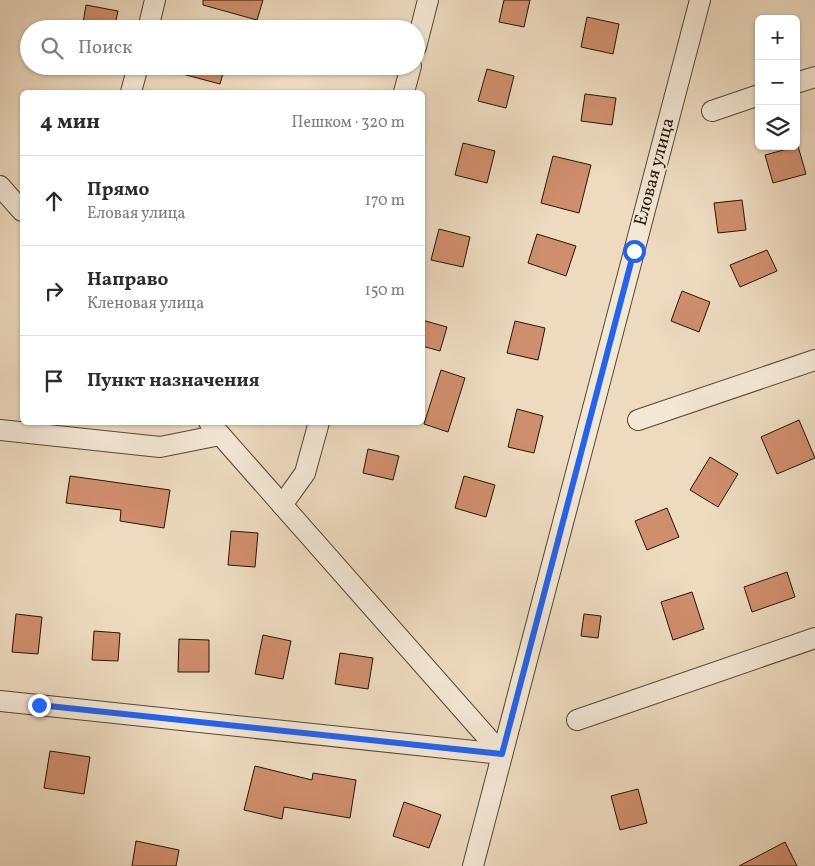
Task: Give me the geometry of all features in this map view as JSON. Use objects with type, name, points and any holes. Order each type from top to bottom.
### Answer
[{"type":"street","points":[[150,20],[155,0]]},
{"type":"street","points":[[423,20],[428,0]]},
{"type":"street","name":"Еловая улица","points":[[472,866],[700,0]]},
{"type":"street","points":[[132,90],[136,75]]},
{"type":"street","points":[[405,90],[409,75]]},
{"type":"street","points":[[800,82],[815,77]]},
{"type":"street","points":[[712,111],[755,96]]},
{"type":"street","points":[[0,186],[20,209]]},
{"type":"street","points":[[638,420],[815,360]]},
{"type":"street","points":[[282,505],[305,474],[318,425]]},
{"type":"street","points":[[0,430],[160,448],[214,429],[502,754]]},
{"type":"street","points":[[577,720],[815,638]]},
{"type":"street","points":[[0,701],[502,754]]},
{"type":"building","points":[[203,0],[263,0],[257,20],[203,5]]},
{"type":"building","points":[[504,0],[530,0],[524,27],[499,22]]},
{"type":"building","points":[[86,5],[118,11],[116,20],[84,20]]},
{"type":"building","points":[[587,17],[619,24],[613,54],[581,47]]},
{"type":"building","points":[[487,69],[514,76],[506,108],[478,101]]},
{"type":"building","points":[[186,75],[222,75],[220,84]]},
{"type":"building","points":[[585,94],[616,98],[612,125],[581,121]]},
{"type":"building","points":[[463,143],[495,151],[487,183],[455,175]]},
{"type":"building","points":[[783,150],[799,150],[806,174],[773,183],[765,155]]},
{"type":"building","points":[[553,156],[591,165],[579,213],[541,203]]},
{"type":"building","points":[[742,200],[746,230],[718,233],[714,203]]},
{"type":"building","points":[[439,229],[470,237],[463,267],[431,260]]},
{"type":"building","points":[[537,234],[576,246],[566,276],[528,263]]},
{"type":"building","points":[[767,250],[777,271],[740,287],[730,265]]},
{"type":"building","points":[[682,291],[710,302],[699,332],[671,321]]},
{"type":"building","points":[[425,321],[447,327],[440,351],[425,347]]},
{"type":"building","points":[[515,321],[545,328],[538,360],[507,353]]},
{"type":"building","points":[[441,370],[465,378],[448,432],[425,424]]},
{"type":"building","points":[[517,409],[543,416],[534,453],[508,447]]},
{"type":"building","points":[[799,420],[815,458],[777,474],[761,437]]},
{"type":"building","points":[[368,449],[399,456],[393,480],[363,473]]},
{"type":"building","points":[[710,457],[738,474],[718,507],[690,490]]},
{"type":"building","points":[[70,476],[170,490],[164,528],[120,521],[121,510],[66,503]]},
{"type":"building","points":[[464,476],[495,485],[486,517],[455,508]]},
{"type":"building","points":[[667,508],[679,537],[647,550],[635,521]]},
{"type":"building","points":[[231,531],[258,533],[255,567],[228,565]]},
{"type":"building","points":[[787,572],[795,597],[752,612],[744,587]]},
{"type":"building","points":[[692,592],[704,629],[673,640],[661,602]]},
{"type":"building","points":[[16,614],[42,617],[38,654],[12,652]]},
{"type":"building","points":[[584,614],[601,616],[598,638],[581,636]]},
{"type":"building","points":[[94,631],[120,633],[118,661],[92,660]]},
{"type":"building","points":[[263,635],[291,641],[283,679],[255,674]]},
{"type":"building","points":[[179,639],[209,640],[209,672],[178,672]]},
{"type":"building","points":[[340,653],[373,658],[368,689],[335,684]]},
{"type":"building","points":[[50,751],[90,757],[84,794],[44,788]]},
{"type":"building","points":[[255,766],[312,780],[313,773],[356,780],[350,818],[284,807],[282,819],[244,810]]},
{"type":"building","points":[[638,789],[647,823],[620,830],[611,796]]},
{"type":"building","points":[[404,802],[441,815],[429,848],[393,836]]},
{"type":"building","points":[[136,841],[179,850],[176,866],[132,866]]},
{"type":"building","points":[[785,842],[797,866],[739,866]]},
{"type":"route","points":[[39,705],[502,754],[634,251]]}]
